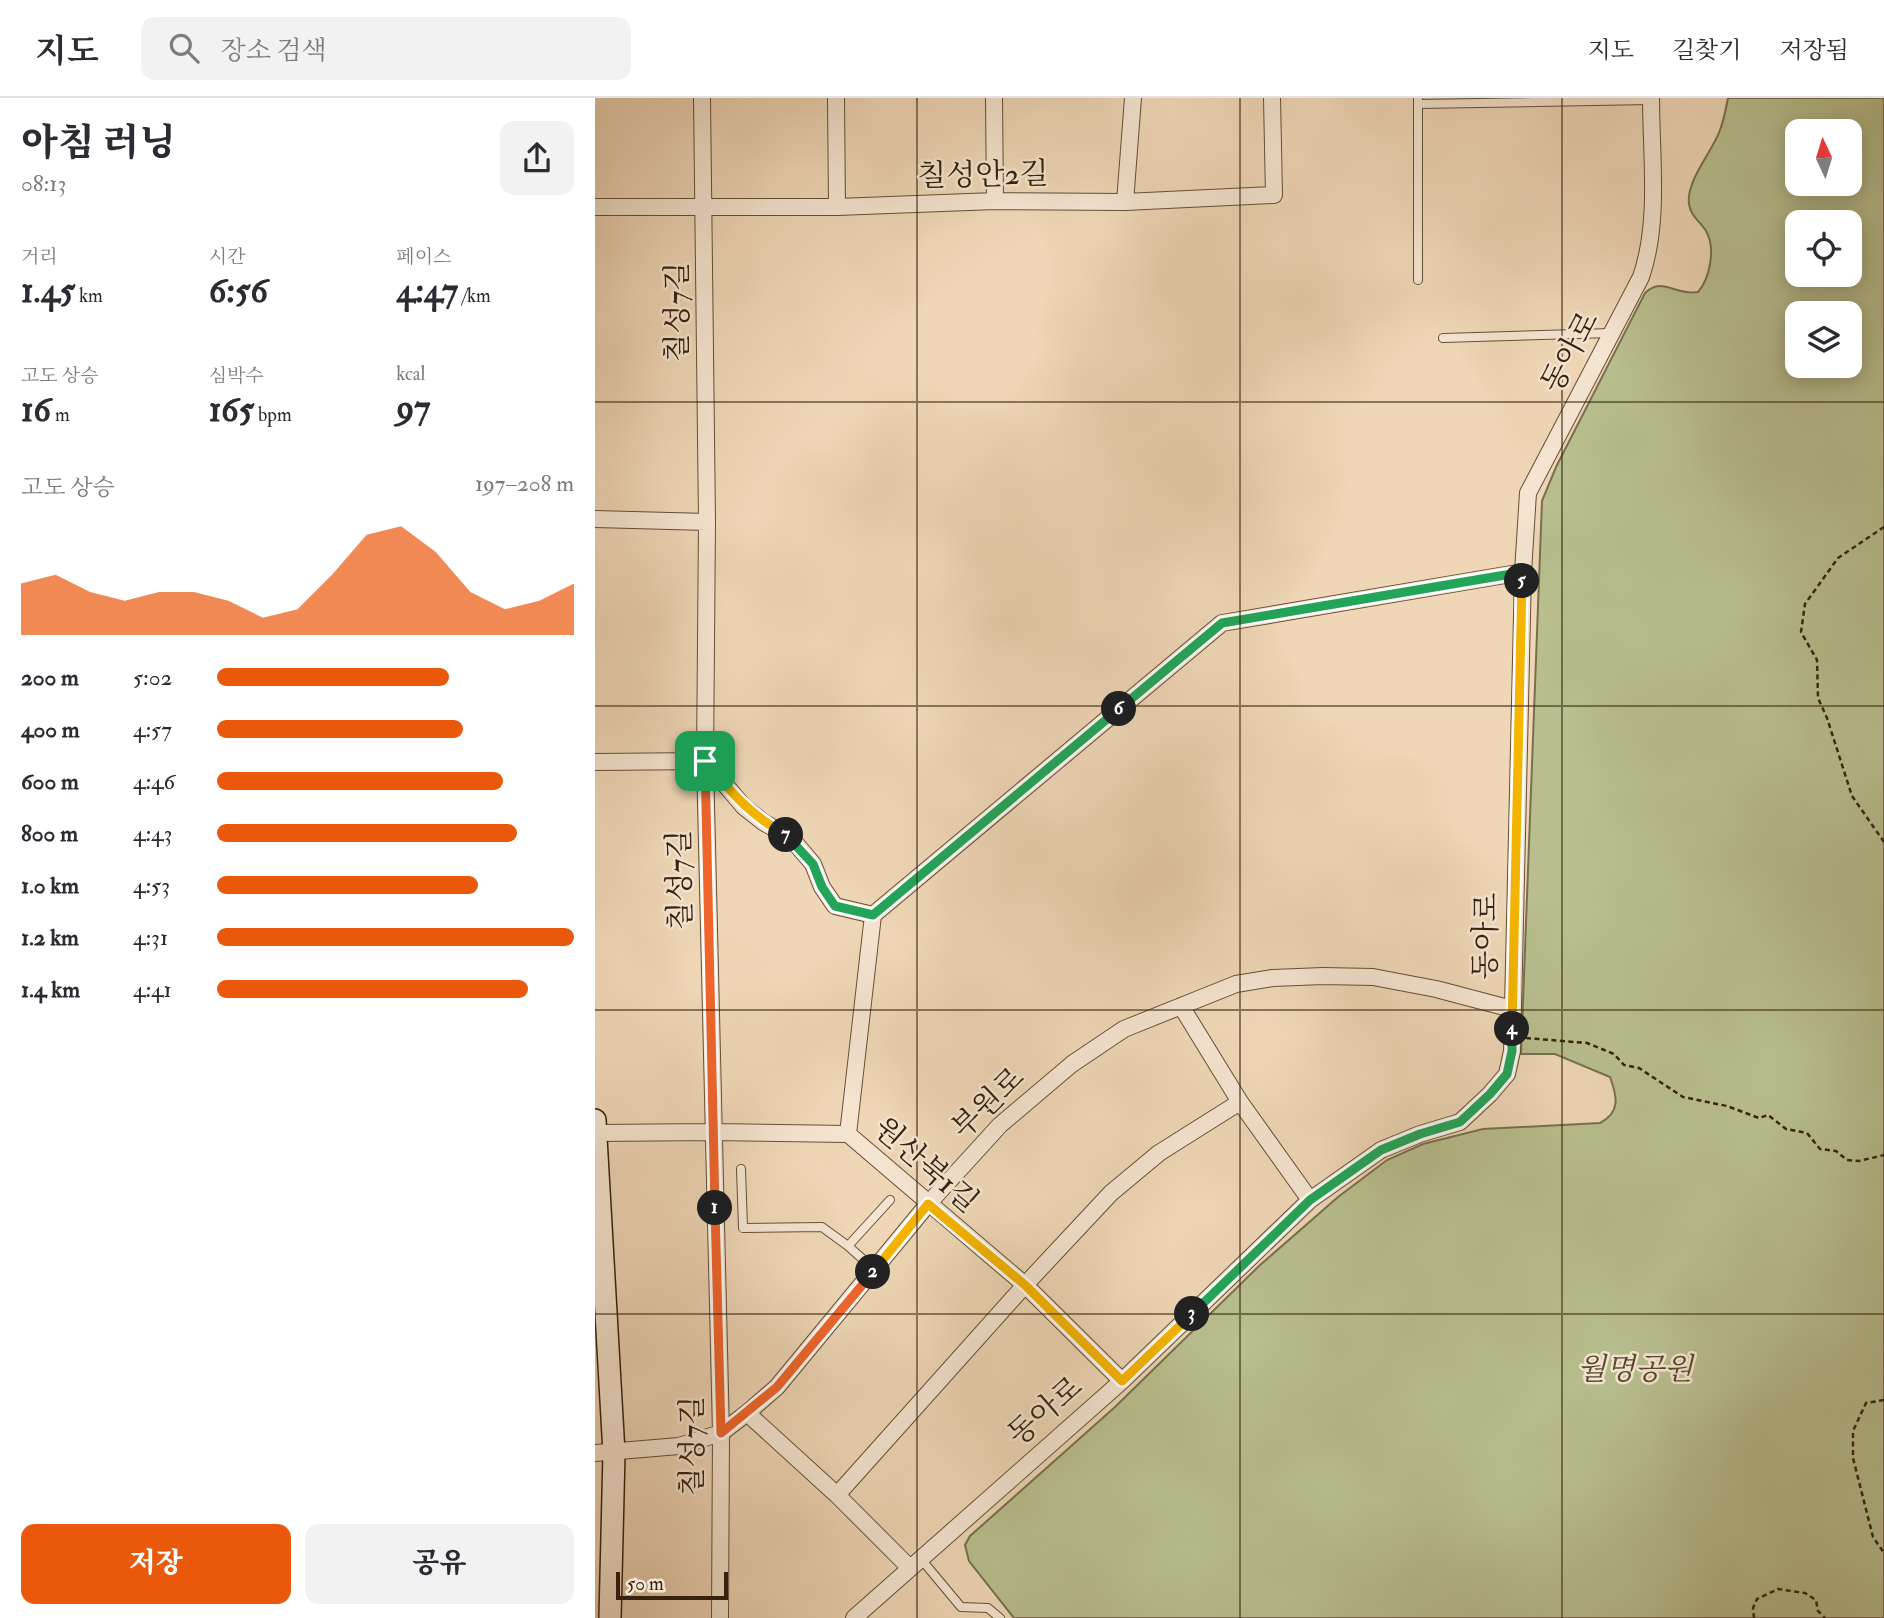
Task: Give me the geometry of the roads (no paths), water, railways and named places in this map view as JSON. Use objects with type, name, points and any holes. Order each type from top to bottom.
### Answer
[{"type":"street","name":"칠성7길","points":[[702,98],[707,522],[705,761],[721,1433],[720,1618]]},
{"type":"street","points":[[836,98],[837,207]]},
{"type":"street","points":[[994,98],[995,201]]},
{"type":"street","points":[[1125,202],[1133,98]]},
{"type":"street","name":"칠성안2길","points":[[595,207],[837,207],[995,201],[1125,202],[1274,195],[1272,98]]},
{"type":"street","name":"동아로","points":[[854,1618],[1122,1381],[1310,1200],[1381,1150],[1460,1122],[1507,1074],[1512,1036],[1523,572],[1528,493],[1647,261],[1651,216],[1651,99]]},
{"type":"street","points":[[595,519],[707,522]]},
{"type":"street","points":[[848,1134],[873,915],[1222,623],[1523,572]]},
{"type":"street","points":[[595,762],[705,761],[744,807],[791,838],[813,864],[822,887],[835,906],[873,915]]},
{"type":"street","name":"부원로","points":[[605,1453],[679,1446],[721,1433],[747,1413],[777,1387],[928,1204],[1000,1125],[1072,1064],[1124,1029],[1237,984],[1273,978],[1373,977],[1436,989],[1512,1009]]},
{"type":"street","points":[[1181,1006],[1240,1102],[1310,1200]]},
{"type":"street","points":[[837,1495],[1111,1193],[1159,1153],[1240,1102]]},
{"type":"street","points":[[595,1120],[610,1618]]},
{"type":"street","name":"원산북1길","points":[[595,1133],[848,1134],[1025,1285],[1122,1381]]},
{"type":"street","points":[[747,1413],[915,1563]]},
{"type":"lane","points":[[1418,280],[1418,101],[1651,99]]},
{"type":"lane","points":[[1443,338],[1611,333]]},
{"type":"lane","points":[[741,1169],[743,1228],[822,1227],[875,1270]]},
{"type":"lane","points":[[848,1246],[890,1200]]},
{"type":"lane","points":[[915,1563],[961,1607],[988,1608],[1000,1618]]},
{"type":"park label","name":"월명공원","points":[[1635,1369]]}]
